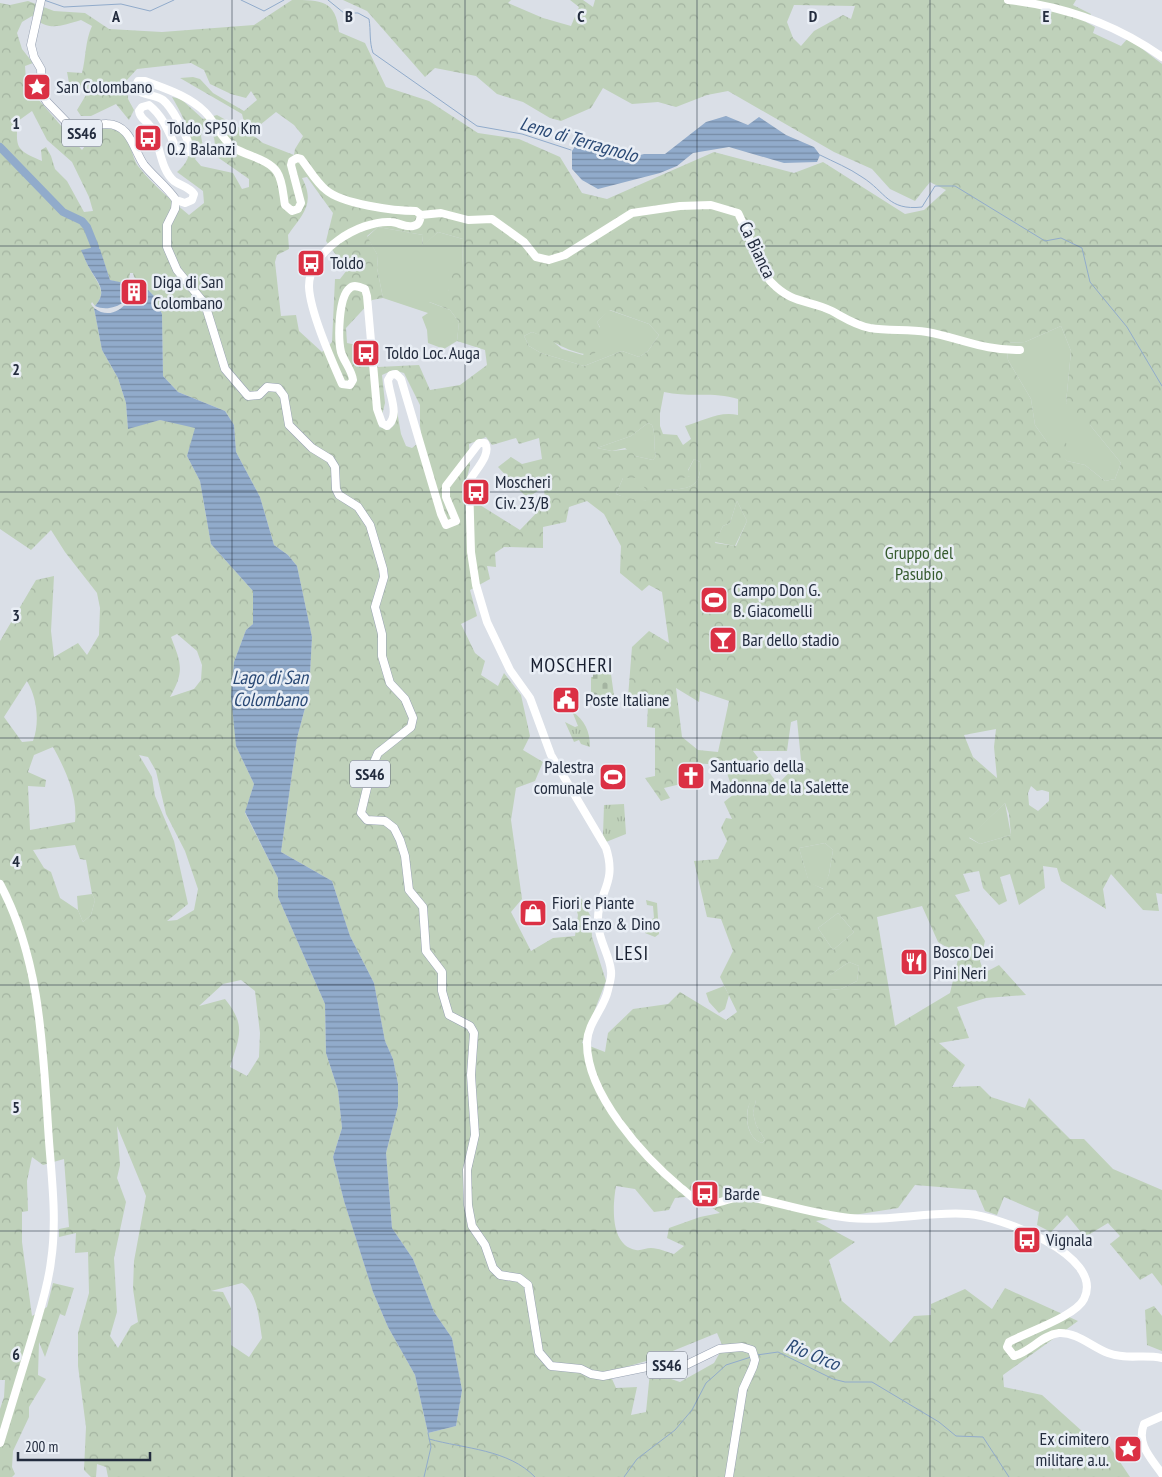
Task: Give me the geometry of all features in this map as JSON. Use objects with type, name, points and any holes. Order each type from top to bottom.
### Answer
[{"type":"street","name":"SS46","points":[[41,0],[30,45],[34,58],[41,69],[42,94],[47,102],[78,134],[85,133],[95,125],[105,123],[115,125],[127,132],[144,164],[176,200],[175,209],[166,226],[167,247],[177,270],[205,304],[225,369],[248,396],[259,395],[267,387],[278,388],[284,396],[289,426],[312,448],[330,459],[335,467],[336,489],[339,495],[358,507],[365,515],[377,548],[384,578],[375,607],[382,634],[382,656],[390,683],[405,698],[413,718],[411,727],[378,754],[372,767],[362,813],[368,820],[385,821],[394,828],[406,856],[409,890],[423,907],[426,951],[442,972],[442,991],[449,1015],[470,1026],[474,1034],[471,1074],[475,1135],[467,1170],[468,1206],[472,1226],[485,1245],[493,1268],[500,1275],[520,1278],[528,1285],[539,1352],[551,1366],[581,1369],[603,1376],[657,1365],[686,1365],[719,1349],[742,1347],[752,1350],[755,1360],[739,1407],[729,1477]]},
{"type":"street","points":[[1008,0],[1045,4],[1085,18],[1135,38],[1162,57]]},
{"type":"street","points":[[176,200],[185,203],[192,200],[194,194],[190,189],[175,181],[168,172],[150,126],[140,117],[139,111],[146,105],[157,112],[164,121],[177,150],[188,152],[189,145],[171,108],[162,99],[138,92],[134,87],[138,81],[145,81],[195,103],[207,114],[222,136],[233,147],[270,165],[277,171],[281,180],[285,205],[292,211],[298,209],[301,203],[291,165],[292,160],[297,158],[301,159],[324,189],[333,195],[396,211],[416,211],[421,215],[420,222],[416,226],[410,227],[391,222],[370,224],[344,236],[326,251],[313,268],[309,286],[310,302],[342,384],[350,385],[353,380],[342,355],[339,329],[346,292],[350,287],[364,288],[367,296],[377,409],[382,423],[387,426],[394,416],[388,380],[391,374],[396,374],[401,379],[441,514],[446,525],[456,521],[446,497],[446,486],[478,443],[485,444],[488,448],[487,454],[473,472],[469,482],[471,552],[476,585],[487,622],[510,670],[530,698],[551,755],[606,848],[610,861],[609,881],[601,903],[598,923],[600,942],[611,972],[606,996],[590,1027],[587,1043],[594,1078],[602,1095],[625,1129],[644,1152],[666,1175],[699,1202],[717,1204],[734,1196],[746,1196],[848,1218],[862,1219],[969,1214],[1030,1231],[1051,1243],[1083,1273],[1087,1285],[1084,1299],[1073,1312],[1009,1342],[1007,1347],[1014,1356],[1049,1336],[1059,1333],[1072,1334],[1109,1353],[1122,1357],[1162,1358]]},
{"type":"street","name":"Ca Bianca","points":[[421,215],[441,213],[468,220],[492,219],[524,242],[536,257],[549,260],[564,255],[632,213],[680,206],[711,206],[738,213],[769,280],[780,290],[798,301],[831,310],[848,321],[869,328],[929,332],[976,346],[1002,350],[1020,350]]},
{"type":"street","points":[[0,884],[14,908],[30,967],[37,1004],[44,1050],[55,1211],[52,1261],[46,1290],[0,1443]]},
{"type":"street","points":[[1162,1416],[1144,1424],[1140,1434],[1142,1446],[1162,1474]]},
{"type":"green space","name":"Gruppo del Pasubio","points":[[292,0],[311,0],[325,4],[334,14],[339,32],[365,43],[386,87],[429,101],[478,133],[519,139],[560,157],[582,193],[607,199],[714,152],[794,173],[823,162],[905,214],[924,210],[946,190],[930,182],[915,201],[890,189],[872,169],[834,152],[728,91],[707,95],[676,107],[658,102],[632,104],[603,88],[591,108],[561,121],[550,118],[523,102],[497,94],[476,76],[435,68],[425,77],[367,11],[343,0],[511,0],[508,3],[543,18],[571,26],[579,7],[570,0],[583,0],[593,7],[595,0],[1076,0],[1073,5],[1091,14],[1086,22],[1095,27],[1093,33],[1121,46],[1128,38],[1162,64],[1162,894],[1156,893],[1159,911],[1143,910],[1111,874],[1103,889],[1106,909],[1061,881],[1057,868],[1043,866],[1045,888],[1019,905],[1010,874],[1000,877],[1007,901],[999,905],[983,888],[979,871],[963,874],[970,891],[955,895],[985,941],[980,961],[984,973],[999,965],[1026,995],[986,998],[957,1007],[969,1038],[939,1043],[965,1065],[952,1087],[980,1086],[991,1097],[1025,1108],[1029,1098],[1070,1139],[1084,1139],[1113,1169],[1162,1190],[1162,1286],[1152,1273],[1140,1280],[1110,1244],[1120,1236],[1108,1223],[1085,1237],[1067,1215],[1051,1232],[1037,1225],[1039,1212],[1004,1197],[997,1215],[985,1211],[976,1190],[915,1185],[898,1208],[816,1221],[855,1242],[829,1260],[842,1301],[891,1343],[914,1316],[931,1315],[931,1304],[965,1289],[992,1309],[1005,1288],[1078,1321],[1003,1375],[1004,1387],[1042,1395],[1083,1432],[1108,1444],[1130,1477],[108,1477],[106,1467],[97,1464],[96,1477],[91,1477],[84,1470],[86,1427],[78,1366],[78,1333],[89,1293],[88,1252],[75,1253],[76,1233],[59,1237],[59,1229],[69,1227],[64,1159],[43,1165],[32,1157],[27,1181],[28,1211],[22,1212],[22,1242],[32,1316],[47,1307],[53,1283],[74,1288],[65,1316],[60,1314],[45,1357],[39,1342],[38,1375],[46,1379],[29,1407],[29,1417],[13,1451],[12,1467],[15,1474],[12,1477],[0,1477],[0,1409],[4,1397],[5,1380],[0,1380],[0,641],[36,580],[54,576],[51,631],[54,657],[78,643],[87,655],[99,635],[100,608],[97,593],[65,552],[51,530],[31,550],[0,529],[0,3],[10,5],[28,1],[54,11],[85,13],[109,29],[162,32],[254,25]],"holes":[[[794,5],[855,6],[851,19],[843,15],[814,31],[801,46],[793,38],[787,22]],[[32,16],[49,26],[61,26],[81,20],[92,26],[82,73],[67,72],[69,83],[81,88],[86,95],[77,110],[81,116],[91,116],[116,104],[129,120],[134,110],[128,99],[126,81],[137,69],[191,63],[204,70],[210,84],[231,94],[246,98],[251,91],[257,100],[244,111],[213,93],[200,79],[193,77],[180,78],[242,114],[244,122],[240,128],[217,115],[203,119],[181,99],[172,97],[186,125],[190,145],[189,155],[185,164],[177,172],[203,191],[204,203],[189,215],[143,173],[135,161],[127,139],[120,132],[109,129],[97,130],[82,150],[38,99],[34,80],[26,80],[25,66],[33,63],[22,49],[17,33],[22,22]],[[32,111],[47,140],[72,162],[89,197],[93,211],[84,212],[67,181],[55,169],[46,147],[41,150],[42,161],[27,154],[18,143],[18,121]],[[276,112],[294,125],[303,136],[295,149],[294,155],[263,143],[250,133]],[[205,124],[214,138],[213,154],[249,179],[249,187],[242,189],[233,173],[201,166],[195,159],[203,147],[201,136]],[[307,177],[333,213],[326,241],[347,270],[340,279],[335,279],[332,342],[322,352],[299,331],[296,315],[281,316],[275,262],[277,255],[289,249],[288,235],[306,209],[308,195],[302,178]],[[378,227],[423,235],[422,247],[438,232],[463,239],[462,268],[454,269],[448,291],[448,302],[427,301],[450,310],[459,322],[457,341],[485,350],[487,365],[460,385],[430,390],[419,365],[378,367],[362,346],[347,343],[346,328],[372,300],[383,298],[377,268],[378,256],[367,236]],[[88,249],[102,256],[110,280],[128,285],[130,273],[133,273],[134,277],[154,296],[162,314],[163,376],[178,392],[225,411],[234,425],[236,452],[260,497],[274,545],[288,555],[297,566],[312,637],[309,693],[297,738],[281,852],[332,881],[350,936],[374,983],[385,1041],[393,1059],[398,1084],[398,1106],[386,1153],[392,1228],[413,1259],[434,1312],[452,1338],[462,1390],[456,1426],[428,1433],[415,1375],[388,1327],[373,1292],[344,1201],[333,1157],[342,1128],[338,1090],[326,1053],[325,1004],[278,897],[278,878],[245,813],[254,784],[236,746],[234,662],[246,630],[253,624],[253,591],[211,544],[200,481],[187,456],[196,427],[160,420],[128,428],[126,403],[118,378],[102,350],[94,308],[91,304],[92,302],[95,306],[99,301],[101,291],[82,250]],[[610,310],[649,324],[659,335],[648,351],[639,357],[622,351],[584,366],[541,353],[529,346],[524,336],[532,332],[576,352],[593,355],[601,343],[602,335],[597,322]],[[1061,326],[1071,351],[1066,403],[1077,427],[1090,425],[1121,463],[1115,479],[1105,481],[1085,465],[1067,461],[1061,453],[1068,447],[1064,439],[1047,442],[1035,425],[1031,399],[1008,360],[1006,343],[1025,342]],[[393,370],[404,373],[420,405],[422,440],[412,448],[406,446],[401,434],[394,394],[395,424],[389,430],[379,427],[385,403],[382,375]],[[664,392],[720,395],[738,399],[738,415],[717,415],[685,426],[691,439],[683,445],[677,435],[663,434],[660,426],[660,413]],[[648,423],[652,425],[656,456],[653,460],[635,456],[630,449],[612,451],[597,448],[631,436]],[[486,437],[492,445],[516,438],[519,444],[539,438],[542,459],[522,464],[511,457],[498,467],[527,498],[544,487],[545,504],[520,530],[480,505],[473,494],[463,493],[470,466],[469,444]],[[694,459],[700,462],[700,471],[696,482],[686,488],[664,490],[659,495],[647,500],[635,500],[616,494],[623,478],[637,478],[647,491],[649,485],[654,486],[691,476],[688,470]],[[587,501],[604,514],[621,546],[620,573],[642,591],[649,585],[662,592],[669,643],[649,631],[632,647],[628,697],[648,705],[647,727],[655,728],[655,776],[645,778],[661,801],[670,798],[664,788],[681,784],[679,775],[688,766],[693,764],[724,764],[734,794],[724,802],[732,819],[726,818],[721,828],[727,841],[718,859],[694,861],[707,917],[721,919],[733,951],[720,977],[737,1012],[726,1020],[680,992],[668,1004],[633,1009],[608,1033],[605,1052],[582,1043],[606,981],[592,937],[591,917],[580,896],[573,898],[578,915],[575,936],[553,938],[531,951],[511,912],[522,899],[511,820],[516,788],[535,781],[543,762],[523,750],[530,736],[521,695],[504,673],[498,686],[481,675],[485,661],[475,653],[461,624],[477,616],[470,590],[490,579],[487,566],[496,567],[495,553],[504,547],[543,548],[543,527],[566,522],[569,507]],[[737,501],[747,521],[736,546],[715,543],[723,526],[730,523]],[[177,634],[197,651],[202,665],[201,680],[194,689],[170,697],[180,673],[179,661],[171,637]],[[27,681],[35,702],[37,718],[33,741],[22,742],[4,717]],[[676,688],[699,702],[700,691],[729,701],[718,752],[698,750],[682,737]],[[797,720],[801,760],[778,784],[753,751],[787,751],[791,722]],[[996,729],[994,747],[997,778],[973,757],[964,735]],[[53,747],[73,793],[75,822],[30,830],[28,786],[45,787],[46,780],[28,772],[34,755]],[[139,755],[148,757],[156,771],[166,814],[185,851],[198,889],[194,910],[177,920],[167,921],[188,904],[174,841],[155,796],[152,777]],[[1031,786],[1037,791],[1049,792],[1049,801],[1038,811],[1029,805],[1028,793]],[[1005,803],[1009,814],[1011,835],[980,844],[969,838]],[[825,843],[833,850],[829,874],[823,889],[809,882],[799,848]],[[75,845],[80,859],[86,860],[92,894],[95,900],[91,915],[83,922],[78,910],[60,898],[51,872],[44,868],[33,850]],[[922,906],[938,942],[959,955],[950,993],[895,1026],[877,917]],[[838,913],[854,932],[833,950],[818,928]],[[849,962],[859,966],[857,981],[841,989],[831,990],[830,975]],[[241,980],[255,991],[260,1033],[259,1057],[247,1076],[230,1067],[239,1032],[239,1024],[225,999],[199,1006],[223,984]],[[752,1100],[756,1100],[753,1113],[756,1125],[765,1140],[762,1143],[752,1136],[748,1124],[749,1105]],[[117,1126],[146,1196],[134,1261],[133,1289],[138,1322],[131,1326],[118,1348],[110,1336],[117,1312],[114,1258],[126,1202],[117,1178],[120,1165]],[[616,1186],[635,1189],[654,1212],[669,1210],[675,1198],[694,1196],[720,1213],[700,1217],[669,1228],[667,1238],[684,1246],[674,1254],[654,1248],[636,1250],[627,1247],[617,1232],[614,1213]],[[242,1283],[247,1287],[255,1300],[262,1338],[249,1357],[231,1345],[231,1308],[223,1292],[211,1291]],[[717,1333],[723,1347],[714,1363],[680,1382],[650,1372],[646,1412],[631,1415],[637,1387],[616,1388],[609,1372],[653,1359]]]},
{"type":"green space","points":[[378,227],[423,235],[422,246],[438,232],[463,239],[462,268],[448,291],[448,303],[429,302],[450,310],[459,322],[457,341],[444,349],[428,343],[427,330],[422,317],[428,313],[383,298],[377,268],[378,256],[367,237]]},
{"type":"green space","points":[[609,310],[649,324],[659,335],[648,351],[639,357],[622,351],[584,366],[541,353],[529,346],[524,336],[532,332],[549,338],[562,349],[583,355],[600,327],[597,322]]},
{"type":"green space","points":[[1061,326],[1071,351],[1066,403],[1090,425],[1121,463],[1115,479],[1105,481],[1085,465],[1067,461],[1047,442],[1035,425],[1031,399],[1008,360],[1006,343],[1025,342]]},
{"type":"green space","points":[[648,423],[652,425],[654,432],[656,456],[653,460],[635,456],[625,448],[612,451],[597,448],[631,436]]},
{"type":"green space","points":[[694,459],[700,462],[700,471],[696,482],[692,486],[665,490],[647,501],[629,499],[616,494],[623,478],[637,477],[649,485],[690,476],[688,471]]},
{"type":"green space","points":[[737,501],[747,521],[735,546],[715,542],[723,526],[730,523]]},
{"type":"green space","points":[[593,672],[611,674],[614,696],[591,698],[591,677],[593,677]]},
{"type":"green space","points":[[572,711],[586,727],[590,747],[581,744],[579,740],[574,742],[565,722],[575,727],[578,726]]},
{"type":"green space","points":[[1005,803],[1011,835],[980,844],[969,837]]},
{"type":"green space","points":[[624,804],[626,834],[606,842],[603,835],[604,805]]},
{"type":"green space","points":[[825,843],[833,850],[824,889],[809,883],[799,848]]},
{"type":"green space","points":[[92,894],[95,900],[91,915],[83,922],[78,910],[77,896]]},
{"type":"green space","points":[[646,900],[657,903],[659,934],[655,937],[645,933],[645,927],[651,927],[652,919],[654,918],[653,906],[647,905]]},
{"type":"green space","points":[[838,913],[854,932],[833,950],[818,928]]},
{"type":"green space","points":[[849,962],[859,966],[857,981],[841,989],[830,990],[830,975]]},
{"type":"green space","points":[[724,986],[729,995],[725,1009],[719,1013],[709,1002],[706,993]]},
{"type":"green space","points":[[751,1100],[756,1100],[753,1113],[756,1125],[765,1140],[762,1143],[753,1136],[748,1124],[747,1118]]},
{"type":"green space","points":[[1154,1306],[1162,1316],[1162,1351],[1147,1345],[1145,1310]]},
{"type":"water","points":[[726,116],[748,125],[759,117],[786,135],[814,147],[820,155],[817,162],[784,163],[729,147],[693,153],[677,166],[660,173],[598,189],[582,180],[572,169],[572,151],[578,142],[622,160],[644,154],[665,154],[706,122]]},
{"type":"water","points":[[95,247],[100,249],[110,280],[134,285],[129,297],[119,305],[107,308],[95,306],[101,296],[99,283],[81,250]]},
{"type":"water","name":"Lago di San Colombano","points":[[138,280],[154,296],[162,314],[163,376],[178,392],[225,411],[234,425],[236,452],[260,497],[274,545],[288,555],[297,566],[312,637],[309,693],[297,738],[281,852],[332,881],[350,936],[374,983],[385,1041],[393,1059],[398,1084],[398,1106],[386,1153],[392,1228],[413,1259],[434,1312],[452,1338],[462,1390],[456,1426],[428,1433],[415,1375],[388,1327],[373,1292],[344,1201],[333,1157],[342,1128],[338,1090],[326,1053],[325,1004],[278,897],[278,878],[245,812],[254,784],[236,746],[231,696],[234,662],[246,630],[253,624],[253,591],[211,544],[200,481],[187,456],[195,428],[160,420],[128,429],[126,403],[118,378],[102,350],[94,308],[109,313],[116,311],[128,301]]},
{"type":"waterway","name":"Leno di Terragnolo","points":[[44,0],[64,7],[121,4],[150,11],[174,0]]},
{"type":"waterway","name":"Leno di Terragnolo","points":[[241,0],[264,11],[284,0]]},
{"type":"waterway","name":"Leno di Terragnolo","points":[[328,0],[344,13],[358,13],[369,19],[373,53],[477,126],[522,134],[571,150]]},
{"type":"waterway","points":[[0,147],[63,212],[82,221],[87,227],[95,247]]},
{"type":"waterway","name":"Leno di Terragnolo","points":[[820,155],[857,174],[888,199],[902,206],[922,207],[935,186],[955,186],[1045,241],[1061,238],[1082,248],[1090,282],[1127,327],[1162,386]]},
{"type":"waterway","name":"Rio Orco","points":[[757,1355],[778,1352],[833,1379],[845,1382],[872,1382],[939,1422],[956,1436],[983,1437],[1009,1477]]},
{"type":"waterway","name":"Rio Orco","points":[[624,1477],[637,1459],[675,1430],[692,1410],[706,1383],[726,1365],[751,1357]]},
{"type":"waterway","points":[[424,1477],[431,1447],[428,1433]]},
{"type":"waterway","name":"Rio Orco","points":[[429,1439],[499,1455],[524,1468],[535,1477]]},
{"type":"place","name":"San Colombano","points":[[37,87]]},
{"type":"place","name":"Toldo SP50 Km 0.2 Balanzi","points":[[148,138]]},
{"type":"place","name":"Toldo","points":[[311,263]]},
{"type":"place","name":"Diga di San Colombano","points":[[134,292]]},
{"type":"place","name":"Toldo Loc. Auga","points":[[366,353]]},
{"type":"place","name":"Moscheri Civ. 23/B","points":[[476,492]]},
{"type":"place","name":"Campo Don G. B. Giacomelli","points":[[714,600]]},
{"type":"place","name":"Bar dello stadio","points":[[723,640]]},
{"type":"place","name":"Poste Italiane","points":[[566,700]]},
{"type":"place","name":"Santuario della Madonna de la Salette","points":[[691,776]]},
{"type":"place","name":"Palestra comunale","points":[[613,777]]},
{"type":"place","name":"Fiori e Piante Sala Enzo & Dino","points":[[533,913]]},
{"type":"place","name":"Bosco Dei Pini Neri","points":[[914,962]]},
{"type":"place","name":"Barde","points":[[705,1194]]},
{"type":"place","name":"Vignala","points":[[1027,1240]]},
{"type":"place","name":"Ex cimitero militare a.u.","points":[[1128,1449]]},
{"type":"district","name":"MOSCHERI","points":[[572,665]]},
{"type":"district","name":"LESI","points":[[632,953]]}]
